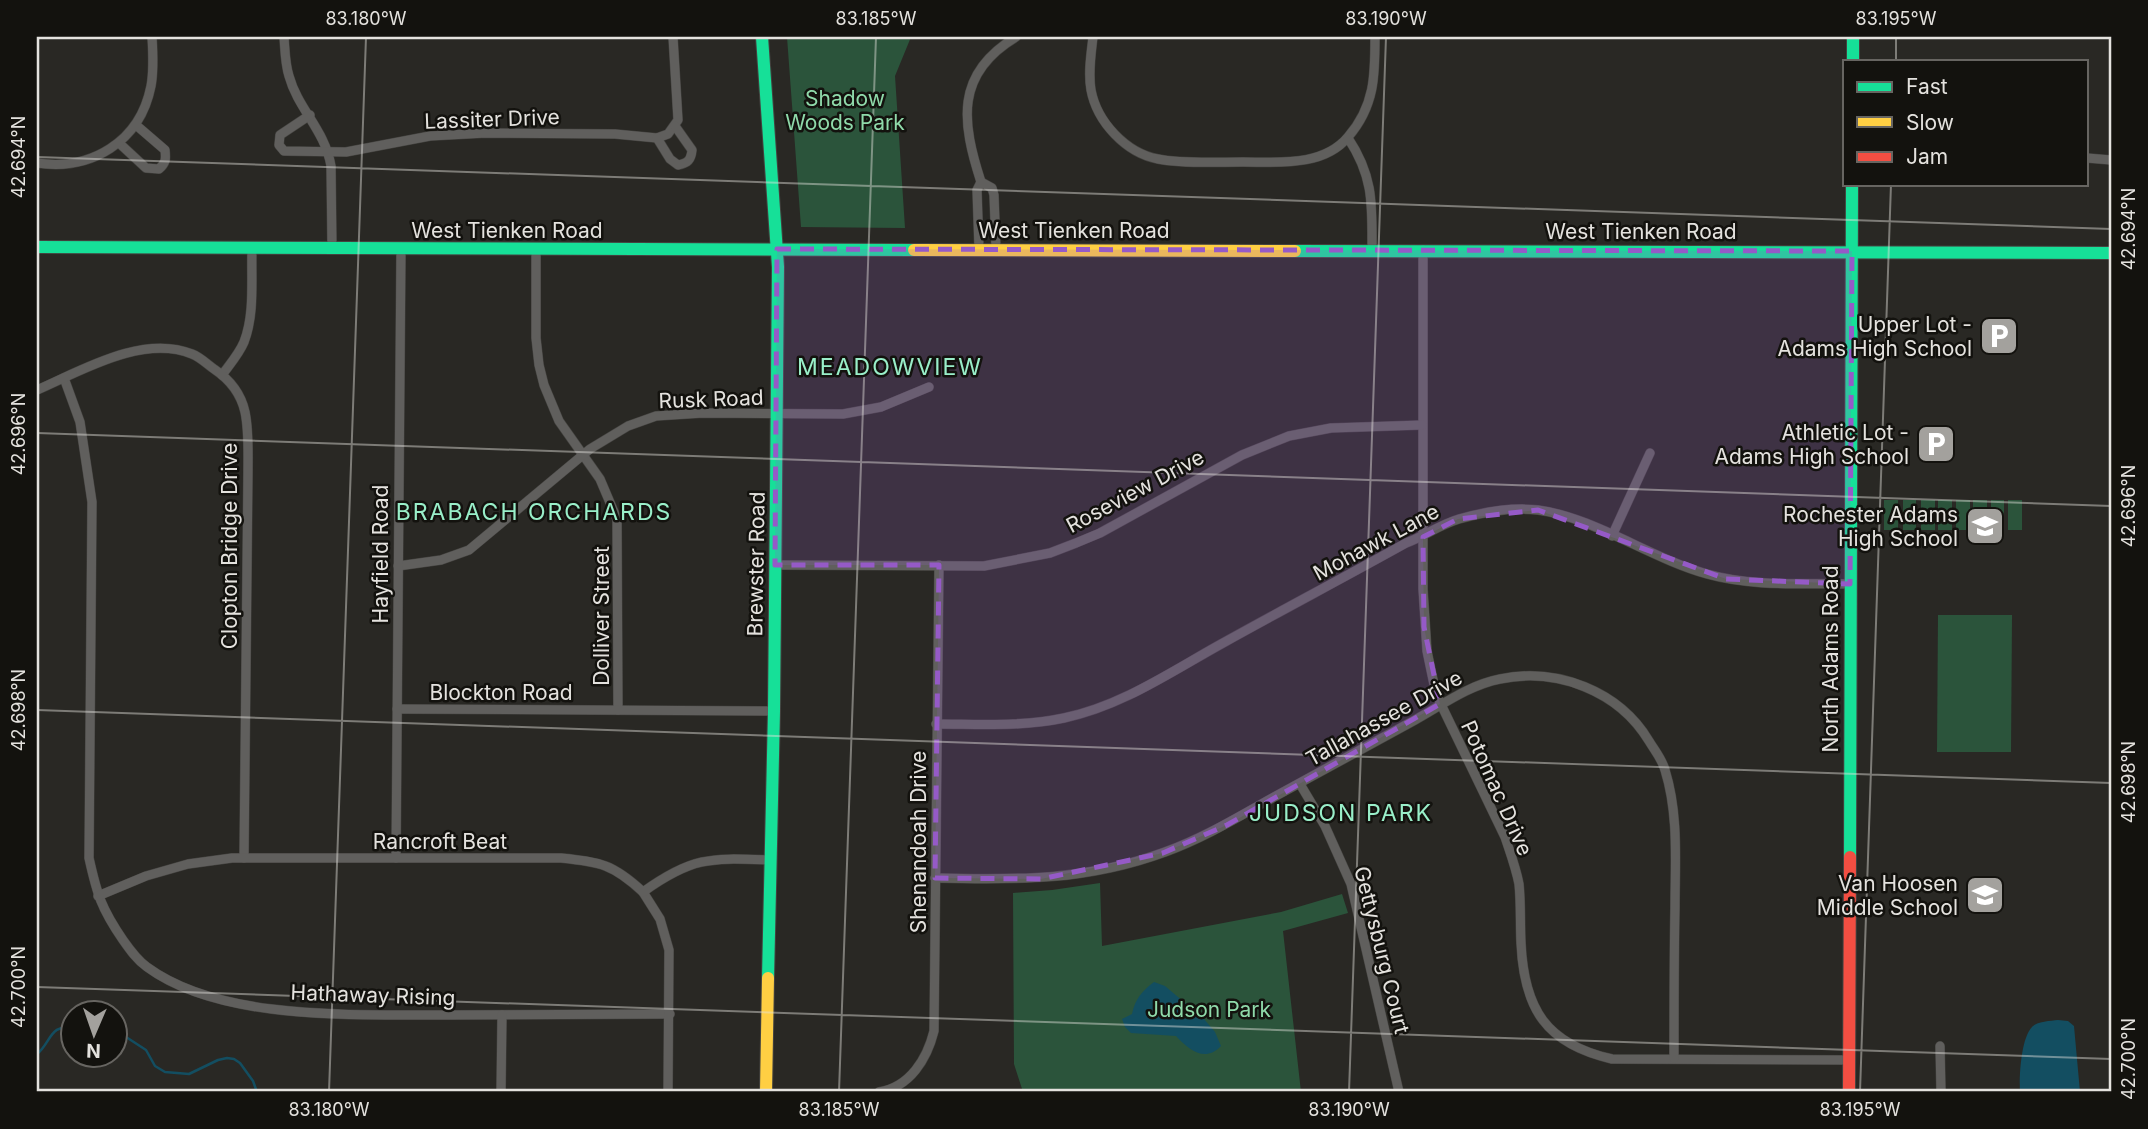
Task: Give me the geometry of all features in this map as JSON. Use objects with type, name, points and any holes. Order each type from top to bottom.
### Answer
[{"type":"street","points":[[37,163],[77,163],[119,143],[136,125],[151,86],[152,37]]},
{"type":"street","points":[[284,37],[288,74],[329,153],[332,249]]},
{"type":"street","points":[[673,37],[678,120],[668,134],[657,138],[670,159],[678,165],[687,163],[692,150],[675,126]]},
{"type":"street","name":"Brewster Road","points":[[762,37],[777,249],[774,711],[766,1092]]},
{"type":"street","points":[[979,249],[978,190],[981,183],[967,135],[968,99],[983,64],[1004,44],[1016,37]]},
{"type":"street","points":[[1093,37],[1091,90],[1107,125],[1135,151],[1158,159],[1297,161],[1315,158],[1348,138],[1368,106],[1374,82],[1375,37]]},
{"type":"street","points":[[1853,37],[1853,60]]},
{"type":"street","name":"Lassiter Drive","points":[[310,115],[280,135],[279,145],[284,151],[329,153],[366,150],[430,136],[486,133],[605,134],[657,138]]},
{"type":"street","points":[[119,143],[146,168],[159,169],[164,165],[166,150],[136,125]]},
{"type":"street","points":[[1348,138],[1364,166],[1369,183],[1372,250]]},
{"type":"street","points":[[2088,158],[2111,160]]},
{"type":"street","points":[[981,183],[992,188],[994,195],[996,249]]},
{"type":"street","name":"North Adams Road","points":[[1849,1092],[1852,186]]},
{"type":"street","name":"West Tienken Road","points":[[37,247],[2111,253]]},
{"type":"street","points":[[37,390],[80,369],[132,352],[161,349],[192,354],[222,375],[243,343],[247,329],[251,249]]},
{"type":"street","name":"Hayfield Road","points":[[396,859],[401,249]]},
{"type":"street","name":"Dolliver Street","points":[[537,249],[536,338],[546,392],[559,421],[584,454],[611,499],[617,519],[618,710]]},
{"type":"street","name":"Potomac Drive","points":[[1423,250],[1424,627],[1436,694],[1505,837],[1513,860],[1518,883],[1524,975],[1529,996],[1539,1017],[1565,1041],[1595,1055],[1612,1059],[1849,1060]]},
{"type":"street","name":"Clopton Bridge Drive","points":[[222,375],[238,393],[245,412],[248,450],[244,858]]},
{"type":"street","name":"Hathaway Rising","points":[[64,378],[80,422],[92,502],[89,858],[105,914],[145,966],[163,978],[220,999],[313,1013],[670,1014]]},
{"type":"street","name":"Rusk Road","points":[[398,566],[441,561],[469,550],[584,454],[628,426],[656,416],[862,412],[901,400],[929,387]]},
{"type":"street","name":"Roseview Drive","points":[[775,565],[984,566],[1050,553],[1100,533],[1242,454],[1289,436],[1331,428],[1422,425]]},
{"type":"street","points":[[1612,536],[1650,453]]},
{"type":"street","name":"Mohawk Lane","points":[[936,724],[1028,724],[1091,711],[1178,670],[1406,543],[1423,537],[1436,527],[1496,511],[1538,510],[1559,515],[1679,564],[1726,579],[1763,583],[1850,584]]},
{"type":"street","name":"Shenandoah Drive","points":[[879,1092],[901,1083],[920,1066],[934,1031],[939,565]]},
{"type":"street","name":"Tallahassee Drive","points":[[934,878],[1041,879],[1093,872],[1125,864],[1195,841],[1440,704],[1498,679],[1543,676],[1566,680],[1603,695],[1642,727],[1660,757],[1674,812],[1674,1058]]},
{"type":"street","name":"Blockton Road","points":[[397,709],[774,711]]},
{"type":"street","name":"Gettysburg Court","points":[[1300,783],[1325,826],[1351,884],[1399,1092]]},
{"type":"street","name":"Rancroft Beat","points":[[98,895],[146,876],[188,864],[244,858],[561,858],[608,865],[624,874],[643,892],[654,906],[666,932],[669,950],[670,1014],[668,1092]]},
{"type":"street","points":[[643,892],[667,874],[698,862],[770,860]]},
{"type":"street","points":[[501,1092],[502,1015]]},
{"type":"street","points":[[1940,1046],[1941,1092]]},
{"type":"highlighted area","points":[[777,249],[1852,251],[1850,584],[1726,579],[1538,510],[1458,519],[1423,537],[1424,627],[1440,704],[1227,825],[1163,853],[1041,879],[935,878],[939,565],[775,565]]},
{"type":"green space","name":"Shadow Woods Park","points":[[787,37],[911,37],[895,76],[905,228],[801,227]]},
{"type":"green space","points":[[1884,500],[1898,500],[1898,530],[1884,530]]},
{"type":"green space","points":[[1903,500],[1916,500],[1916,530],[1903,530]]},
{"type":"green space","points":[[1921,500],[1935,500],[1935,530],[1921,530]]},
{"type":"green space","points":[[1938,500],[1952,500],[1952,530],[1938,530]]},
{"type":"green space","points":[[1956,500],[1970,500],[1970,530],[1956,530]]},
{"type":"green space","points":[[1973,500],[1987,500],[1987,530],[1973,530]]},
{"type":"green space","points":[[1991,500],[2004,500],[2004,530],[1991,530]]},
{"type":"green space","points":[[2008,500],[2022,500],[2022,530],[2008,530]]},
{"type":"green space","points":[[1938,615],[2012,615],[2011,752],[1937,752]]},
{"type":"green space","name":"Judson Park","points":[[1100,883],[1102,946],[1281,912],[1342,894],[1348,913],[1283,931],[1301,1092],[1023,1092],[1014,1064],[1013,893]]},
{"type":"water","points":[[1154,982],[1165,986],[1204,1019],[1215,1032],[1221,1046],[1209,1054],[1203,1054],[1186,1046],[1176,1036],[1131,1033],[1122,1019],[1132,1014],[1140,996]]},
{"type":"water","points":[[2068,1021],[2074,1026],[2080,1092],[2020,1092],[2022,1058],[2028,1032],[2037,1024]]},
{"type":"waterway","points":[[37,1054],[60,1028]]},
{"type":"waterway","points":[[130,1040],[146,1050],[155,1066],[165,1072],[189,1074],[218,1060],[234,1059],[253,1081],[257,1092]]},
{"type":"traffic: fast","points":[[762,37],[778,267],[774,711],[768,978]]},
{"type":"traffic: fast","points":[[1853,37],[1853,60]]},
{"type":"traffic: fast","points":[[1850,857],[1852,186]]},
{"type":"traffic: fast","points":[[37,247],[914,250]]},
{"type":"traffic: fast","points":[[1295,251],[2111,253]]},
{"type":"traffic: slow","points":[[914,250],[1295,251]]},
{"type":"traffic: slow","points":[[766,1092],[768,978]]},
{"type":"traffic: jam","points":[[1849,1092],[1850,857]]},
{"type":"place","name":"Upper Lot - Adams High School","points":[[1999,336]]},
{"type":"place","name":"Athletic Lot - Adams High School","points":[[1936,444]]},
{"type":"place","name":"Rochester Adams High School","points":[[1985,526]]},
{"type":"place","name":"Van Hoosen Middle School","points":[[1985,895]]},
{"type":"district","name":"MEADOWVIEW","points":[[890,367]]},
{"type":"district","name":"BRABACH ORCHARDS","points":[[534,512]]},
{"type":"district","name":"JUDSON PARK","points":[[1341,813]]}]
